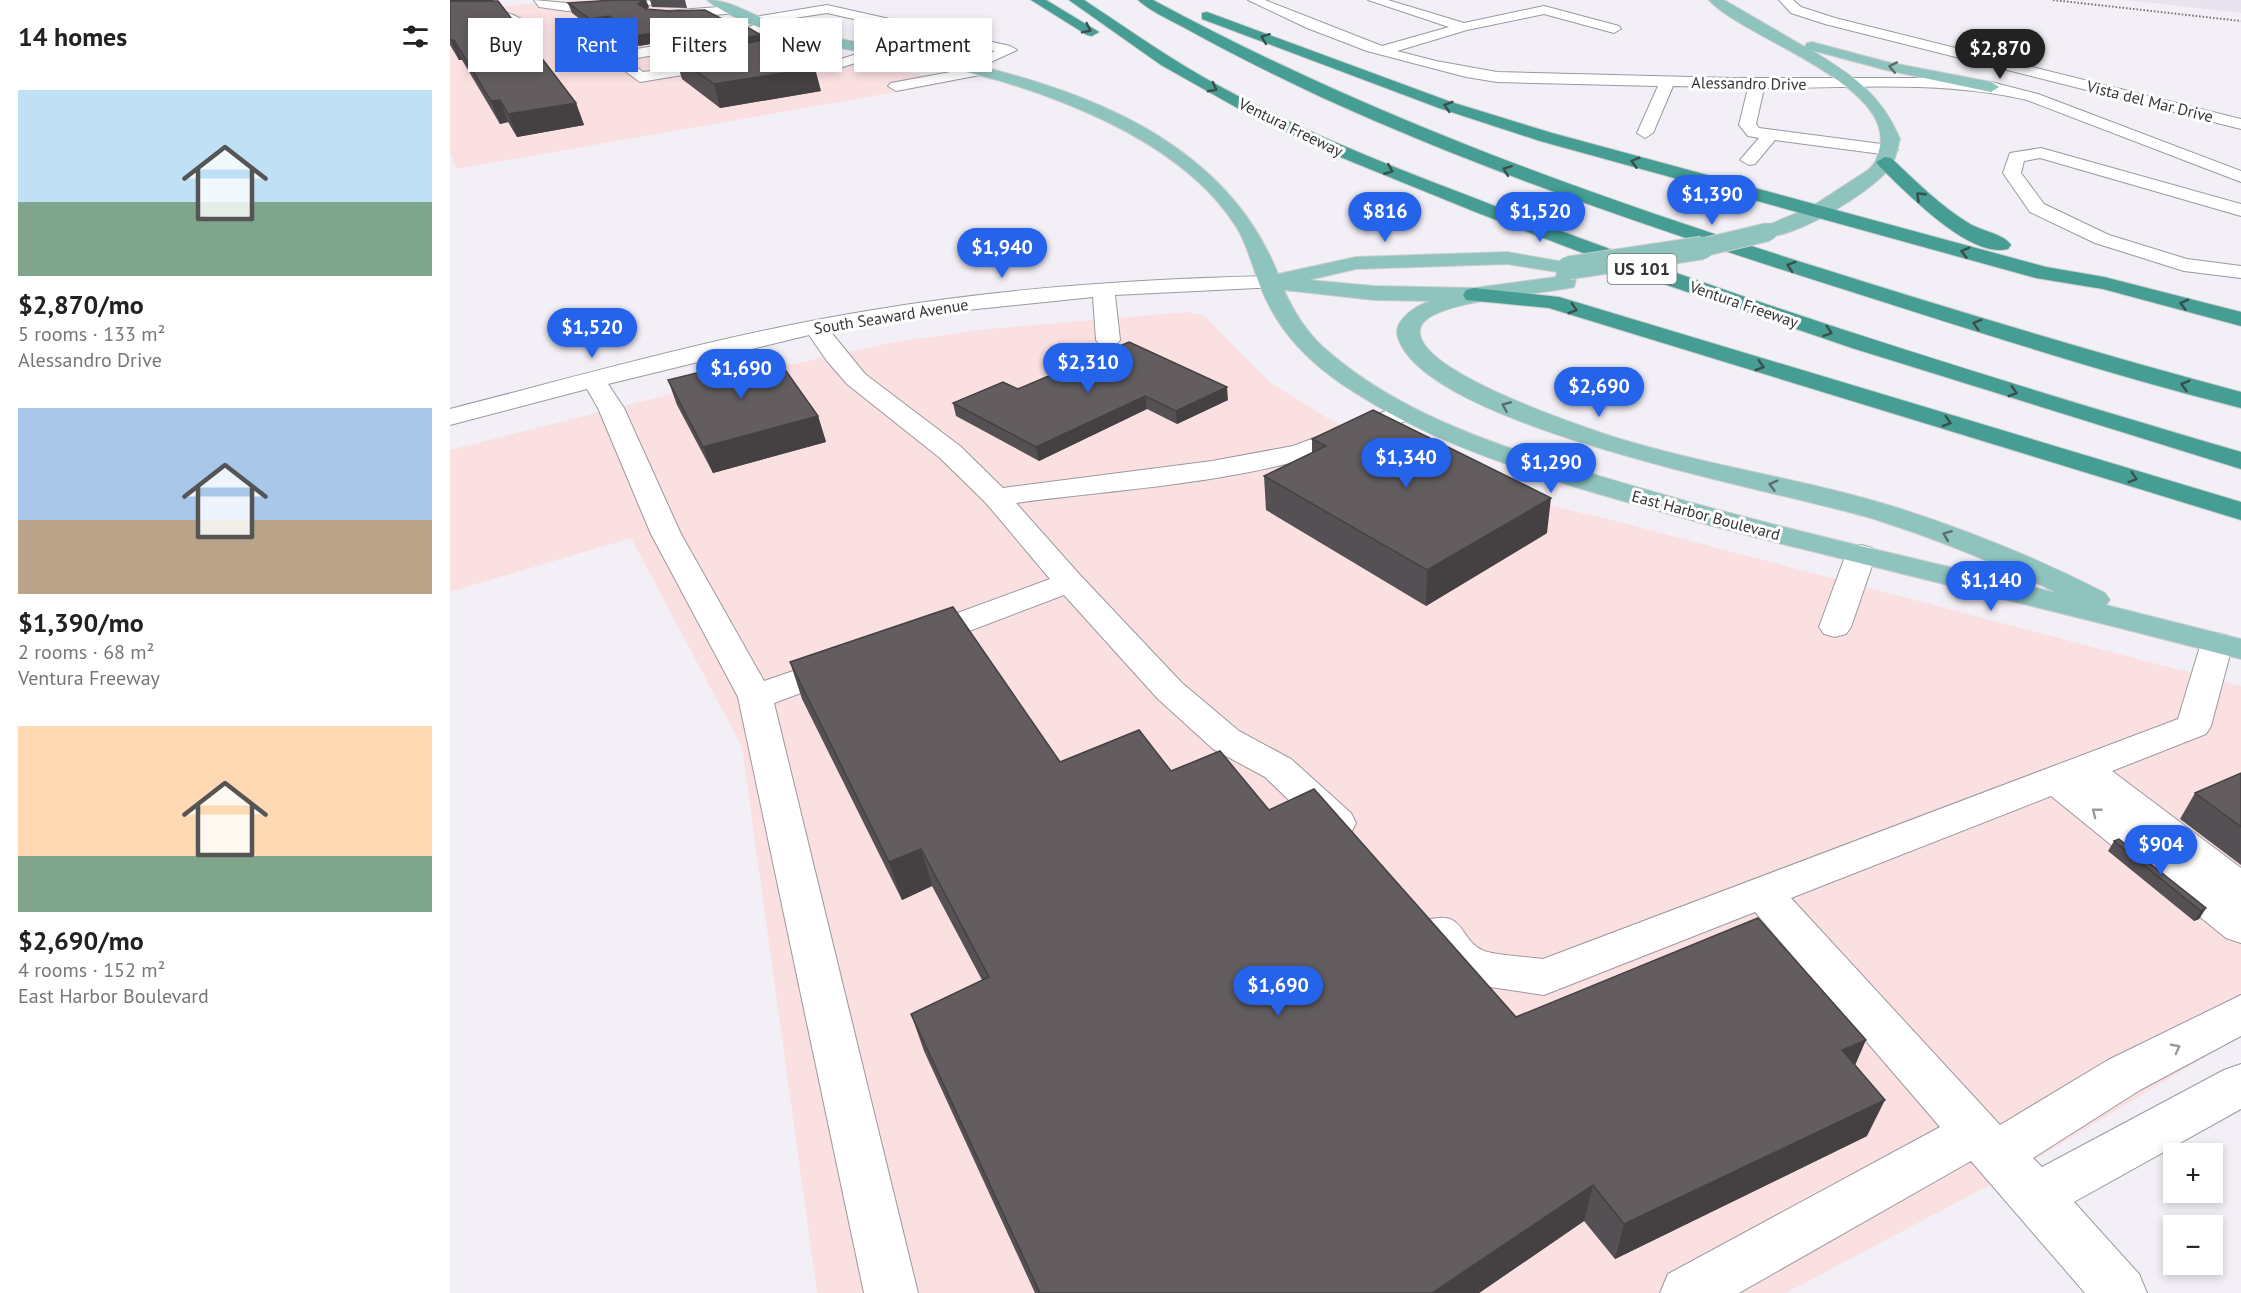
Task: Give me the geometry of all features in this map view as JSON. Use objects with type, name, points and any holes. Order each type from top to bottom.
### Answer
[{"type":"highway","points":[[1037,0],[1084,28],[1180,71]]},
{"type":"highway","name":"Ventura Freeway","points":[[1075,0],[1180,71],[1262,114],[1353,156],[1577,246],[1956,375],[2241,461]]},
{"type":"highway","name":"US 101","points":[[1144,0],[1210,38],[1312,89],[1524,176],[1657,223],[1886,296],[2241,400]]},
{"type":"highway","points":[[1156,0],[1188,9],[1456,109],[1635,162],[2044,273],[2104,283],[2241,319]]},
{"type":"highway","points":[[1887,156],[1938,213],[1972,234],[2104,283]]},
{"type":"highway","points":[[1474,295],[1551,303],[2241,511]]},
{"type":"main road","points":[[1715,0],[1756,27],[1819,61],[1852,84],[1877,107],[1890,135],[1887,156]]},
{"type":"main road","name":"East Harbor Boulevard","points":[[722,3],[760,20]]},
{"type":"main road","points":[[1756,27],[1848,56],[1991,87]]},
{"type":"main road","name":"East Harbor Boulevard","points":[[982,72],[1082,104],[1165,147],[1191,166],[1231,206],[1257,248],[1269,282],[1294,329],[1313,350],[1336,370],[1403,413],[1447,434],[1507,456],[1652,502],[2229,646]]},
{"type":"main road","name":"South Seaward Avenue","points":[[1269,282],[1374,293],[1474,295],[1693,250],[1783,227],[1822,212],[1851,193],[1887,156]]},
{"type":"main road","name":"South Seaward Avenue","points":[[1269,282],[1356,263],[1507,258],[1567,275]]},
{"type":"main road","points":[[1474,295],[1421,313],[1411,322],[1407,335],[1414,351],[1434,370],[1503,405],[1597,440],[1914,523],[2044,573],[2134,621]]},
{"type":"street","points":[[452,10],[494,0]]},
{"type":"street","points":[[540,0],[543,4],[567,7],[643,8],[697,14],[722,3]]},
{"type":"street","points":[[643,8],[661,0]]},
{"type":"street","points":[[785,18],[818,9],[833,0]]},
{"type":"street","name":"Alessandro Drive","points":[[1254,0],[1306,24],[1385,50],[1464,73],[1497,77],[1668,81],[1758,95],[1852,84],[1955,84],[1991,87],[2032,98],[2241,177]]},
{"type":"street","points":[[1374,0],[1464,27]]},
{"type":"street","name":"Vista del Mar Drive","points":[[1785,0],[1790,6],[1804,14],[2241,124]]},
{"type":"street","points":[[818,9],[860,18]]},
{"type":"street","points":[[452,10],[492,12],[510,15],[513,18]]},
{"type":"street","points":[[1385,50],[1464,27],[1544,10],[1614,29]]},
{"type":"street","points":[[1934,47],[1963,41],[1980,43]]},
{"type":"street","points":[[992,46],[1010,50],[992,59]]},
{"type":"street","points":[[650,50],[638,52],[635,58],[650,69]]},
{"type":"street","points":[[843,63],[854,59]]},
{"type":"street","points":[[2053,76],[2086,68]]},
{"type":"street","points":[[896,86],[959,72]]},
{"type":"street","points":[[1645,133],[1668,81]]},
{"type":"street","points":[[1758,95],[1747,125],[1754,132],[1887,156]]},
{"type":"street","points":[[1848,106],[1877,107]]},
{"type":"street","points":[[2080,131],[2110,127]]},
{"type":"street","points":[[1749,160],[1770,135]]},
{"type":"street","points":[[2241,210],[2047,145],[2016,157],[2012,173],[2037,208],[2112,243],[2184,265],[2241,272]]},
{"type":"street","name":"South Seaward Avenue","points":[[450,417],[815,327],[985,301],[1103,290],[1269,282]]},
{"type":"street","points":[[1103,290],[1108,340]]},
{"type":"street","points":[[815,327],[835,356],[856,379],[950,452],[996,497],[1069,582],[1170,691],[1226,740],[1278,768],[1322,807],[1360,847]]},
{"type":"street","points":[[594,381],[610,408],[666,534],[755,697],[891,1293]]},
{"type":"street","points":[[996,497],[1212,469],[1298,453],[1340,439],[1403,413]]},
{"type":"street","points":[[1835,627],[1861,555]]},
{"type":"street","points":[[896,646],[992,613],[1069,582]]},
{"type":"street","points":[[1420,911],[1470,966],[1544,977],[2193,726],[2229,646]]},
{"type":"street","points":[[755,697],[864,657]]},
{"type":"street","points":[[2069,773],[2241,890]]},
{"type":"street","points":[[2069,773],[2241,926]]},
{"type":"street","points":[[1763,894],[1986,1144],[2036,1196],[2120,1293]]},
{"type":"street","points":[[1688,1293],[2241,1014]]},
{"type":"street","points":[[2036,1196],[2241,1085]]},
{"type":"shaded area","points":[[573,0],[669,0],[700,18],[650,18],[650,72],[748,72],[748,35],[760,38],[760,72],[842,72],[842,58],[854,60],[854,72],[907,72],[953,82],[457,169],[450,154],[450,11]]},
{"type":"shaded area","points":[[2126,0],[2241,0],[2241,13],[2155,3]]},
{"type":"shaded area","points":[[1188,312],[1205,316],[1269,382],[1334,422],[1474,487],[1623,523],[2241,686],[2241,1035],[2014,1172],[1786,1293],[817,1293],[742,747],[631,538],[450,592],[450,450],[766,370],[895,342],[987,329]]},
{"type":"building","points":[[643,0],[638,4],[646,9],[705,10],[720,18],[650,18],[650,33],[638,36],[638,18],[612,18],[609,16],[589,18],[568,3]]},
{"type":"building","points":[[450,1],[498,1],[511,18],[468,18],[468,63],[454,40],[450,39]]},
{"type":"building","points":[[748,28],[760,34],[748,37]]},
{"type":"building","points":[[760,41],[760,72],[790,72],[714,84],[697,72],[748,72],[748,43]]},
{"type":"building","points":[[543,60],[576,103],[508,114],[500,100],[491,101],[473,72],[543,72]]},
{"type":"building","points":[[1129,342],[1227,387],[1176,411],[1145,396],[1036,447],[953,403],[1003,382],[1018,389]]},
{"type":"building","points":[[774,354],[818,416],[703,447],[668,380]]},
{"type":"building","points":[[1373,410],[1551,498],[1427,570],[1264,476],[1326,446],[1312,439]]},
{"type":"building","points":[[953,607],[1060,762],[1139,730],[1171,771],[1220,751],[1269,810],[1314,789],[1516,1017],[1758,918],[1866,1040],[1842,1050],[1885,1100],[1624,1224],[1593,1185],[1432,1293],[1040,1293],[911,1014],[989,977],[921,849],[889,862],[790,662]]},
{"type":"building","points":[[2241,773],[2241,827],[2195,793]]},
{"type":"building","points":[[2119,839],[2206,908],[2201,911],[2114,841]]},
{"type":"railway","points":[[2053,0],[2241,21]]}]
